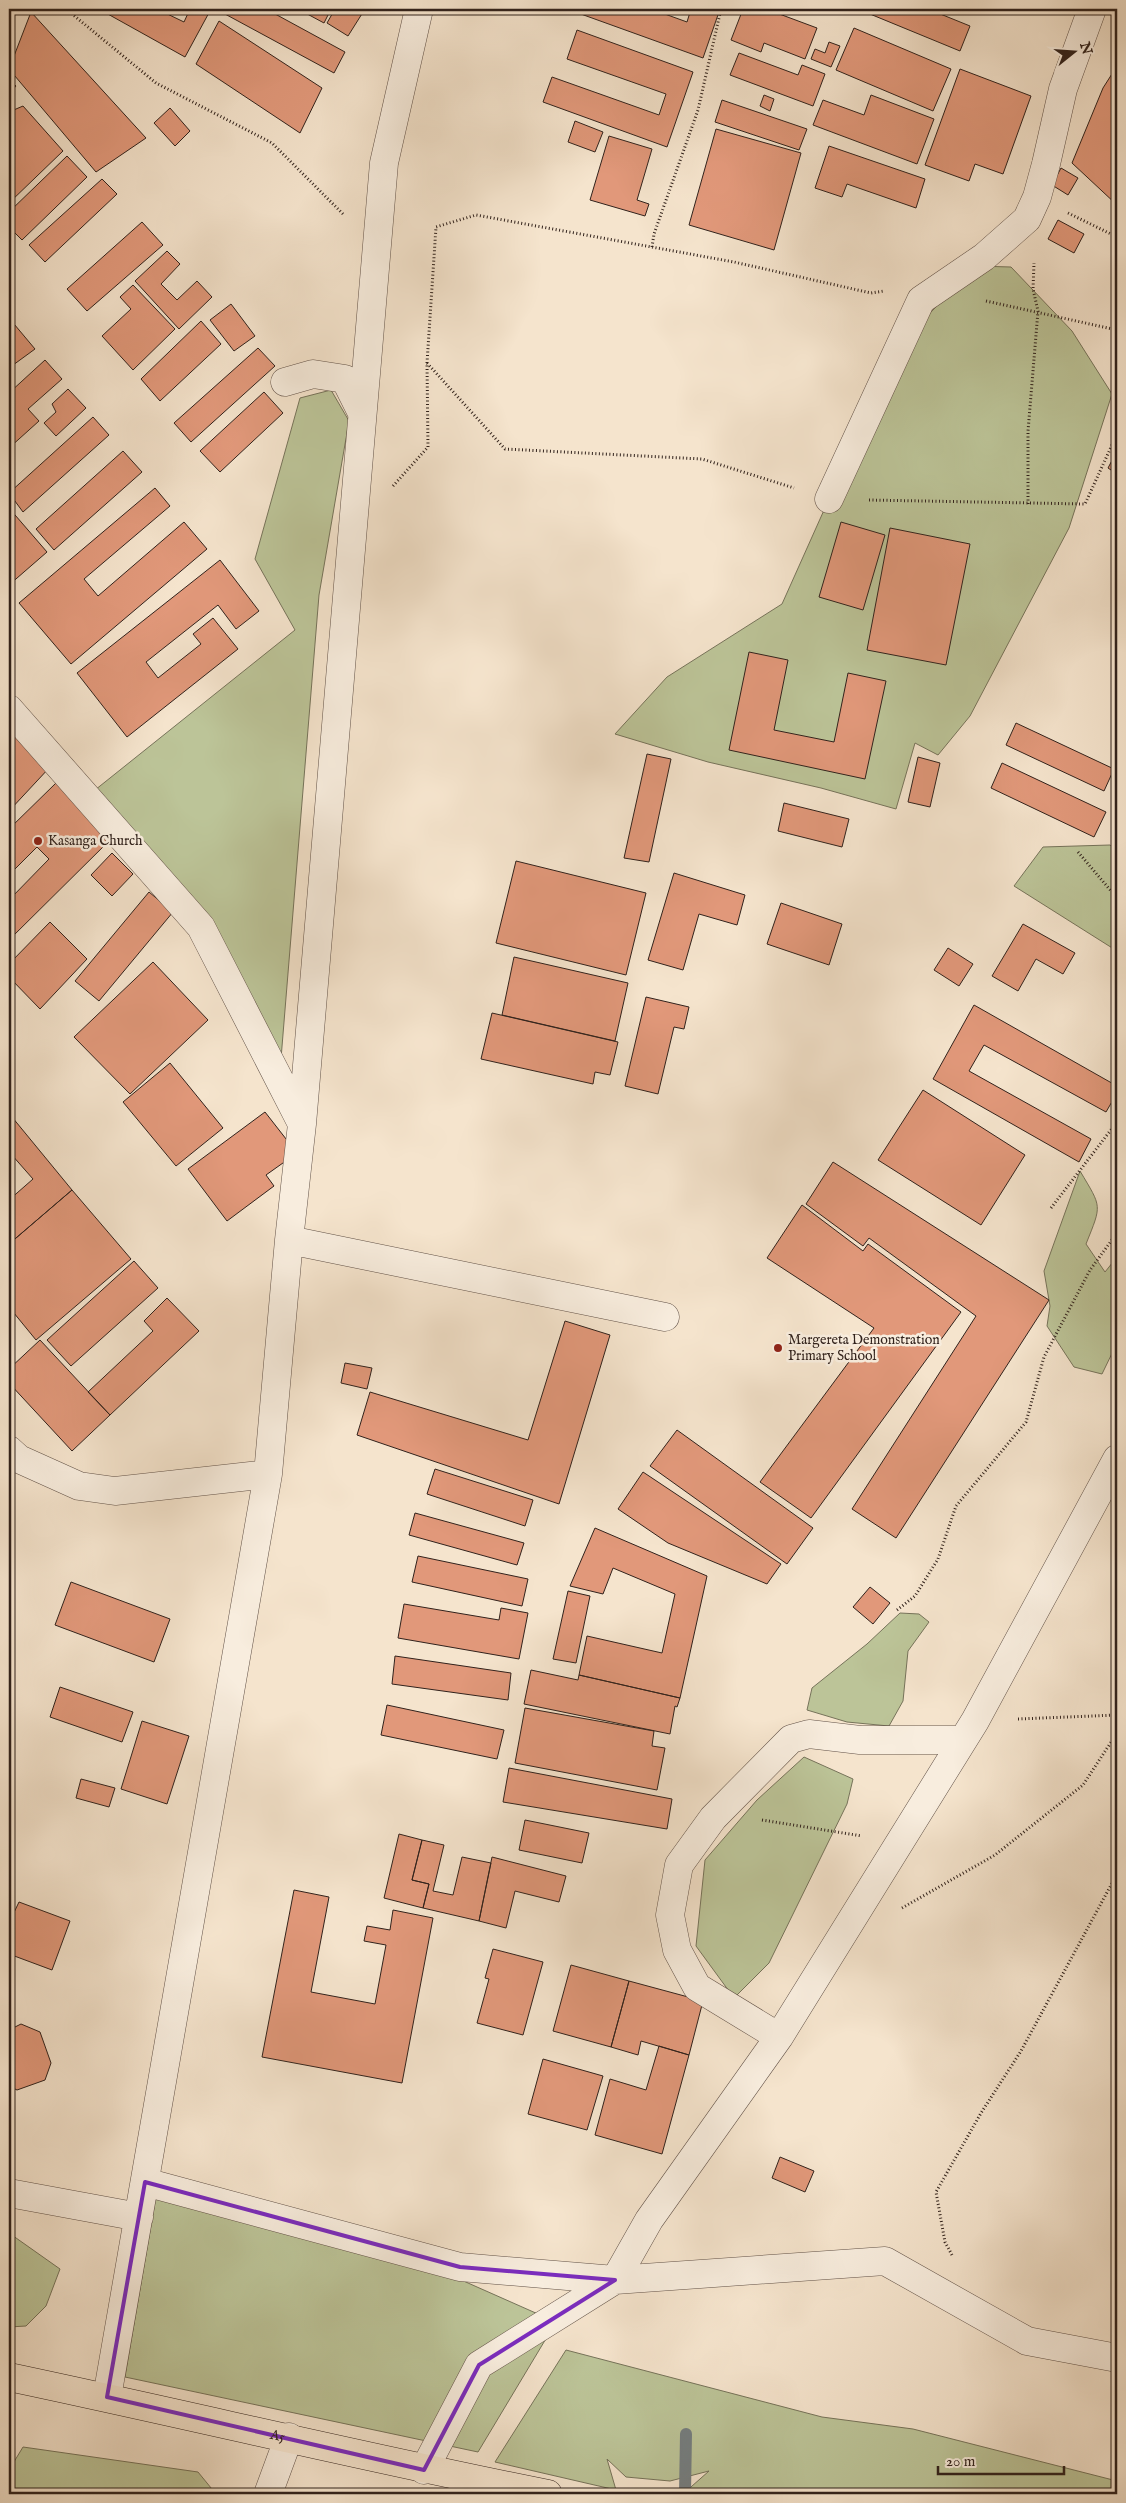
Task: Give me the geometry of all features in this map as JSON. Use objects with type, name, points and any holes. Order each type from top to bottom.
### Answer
[{"type":"highway","name":"A5","points":[[9,2377],[289,2437],[424,2470],[548,2494]]},
{"type":"street","points":[[107,2397],[268,1474],[289,1240],[302,1124],[384,163],[420,9]]},
{"type":"street","points":[[829,499],[921,300],[984,257],[1027,219],[1037,197],[1063,89],[1092,9]]},
{"type":"street","points":[[285,382],[313,374],[345,378],[362,413]]},
{"type":"street","points":[[9,709],[201,927],[302,1124]]},
{"type":"street","points":[[289,1240],[665,1317]]},
{"type":"street","points":[[12,1458],[79,1486],[115,1491],[268,1474]]},
{"type":"street","points":[[424,2470],[479,2365],[615,2280],[649,2220],[779,2037],[969,1730],[1117,1459]]},
{"type":"street","points":[[779,2037],[697,1987],[677,1950],[670,1915],[679,1864],[713,1818],[792,1739],[810,1734],[860,1740],[969,1730]]},
{"type":"street","points":[[145,2182],[460,2267],[615,2280],[885,2261],[1026,2341],[1117,2358]]},
{"type":"street","points":[[9,2193],[139,2217]]},
{"type":"street","points":[[268,2494],[289,2437]]},
{"type":"path","points":[[66,9],[156,83],[272,142],[376,248]]},
{"type":"path","points":[[652,247],[654,234],[698,110],[721,9]]},
{"type":"path","points":[[1037,197],[1117,237]]},
{"type":"path","points":[[390,490],[428,447],[427,363],[436,227],[476,215],[652,247],[871,292],[889,290]]},
{"type":"path","points":[[1028,504],[1028,431],[1038,311],[1033,289],[1034,262]]},
{"type":"path","points":[[980,300],[1038,311],[1117,330]]},
{"type":"path","points":[[427,363],[505,448],[702,460],[829,499],[1085,504],[1117,434]]},
{"type":"path","points":[[1078,852],[1117,898]]},
{"type":"path","points":[[1051,1208],[1117,1122]]},
{"type":"path","points":[[897,1610],[915,1596],[938,1559],[956,1506],[1026,1422],[1044,1357],[1090,1270],[1117,1233]]},
{"type":"path","points":[[969,1730],[1117,1715]]},
{"type":"path","points":[[894,1913],[995,1855],[1083,1785],[1117,1733]]},
{"type":"path","points":[[713,1818],[775,1821],[900,1842]]},
{"type":"path","points":[[953,2258],[944,2242],[936,2192],[981,2113],[1021,2051],[1117,1874]]},
{"type":"highlighted area","points":[[145,2182],[460,2267],[615,2280],[479,2365],[424,2470],[107,2397]]},
{"type":"green space","points":[[975,266],[1011,267],[1072,331],[1112,394],[1069,528],[970,716],[938,755],[915,743],[896,809],[821,788],[708,762],[615,734],[667,677],[782,604],[829,499],[912,332]]},
{"type":"green space","points":[[331,390],[349,421],[319,595],[280,1071],[208,930],[85,798],[295,630],[255,559],[300,398]]},
{"type":"green space","points":[[1110,845],[1117,850],[1117,951],[1014,886],[1043,847]]},
{"type":"green space","points":[[1080,1171],[1096,1200],[1097,1206],[1095,1221],[1086,1244],[1105,1272],[1117,1257],[1117,1343],[1102,1374],[1074,1367],[1047,1326],[1050,1306],[1044,1271]]},
{"type":"green space","points":[[900,1613],[919,1614],[929,1622],[908,1651],[903,1701],[889,1726],[847,1722],[807,1710],[812,1688],[867,1644]]},
{"type":"green space","points":[[804,1757],[853,1779],[847,1804],[769,1963],[734,1998],[696,1946],[705,1860],[757,1800]]},
{"type":"green space","points":[[156,2196],[459,2279],[556,2322],[478,2452],[125,2377]]},
{"type":"green space","points":[[9,2233],[60,2269],[46,2306],[26,2326],[9,2327]]},
{"type":"green space","points":[[566,2350],[822,2417],[913,2429],[1117,2481],[1117,2494],[683,2494],[709,2471],[670,2481],[626,2477],[607,2459],[616,2490],[495,2462]]},
{"type":"green space","points":[[23,2447],[198,2472],[216,2494],[9,2494],[9,2470]]},
{"type":"building","points":[[106,9],[157,9],[184,22],[190,9],[211,9],[185,57],[106,13]]},
{"type":"building","points":[[228,9],[266,9],[345,52],[334,73],[225,14]]},
{"type":"building","points":[[298,9],[331,9],[324,23]]},
{"type":"building","points":[[335,9],[365,9],[348,36],[327,23]]},
{"type":"building","points":[[567,9],[651,9],[687,22],[691,9],[720,9],[703,58]]},
{"type":"building","points":[[743,9],[766,9],[817,28],[805,59],[764,43],[761,52],[731,40]]},
{"type":"building","points":[[872,9],[928,9],[970,26],[960,51],[870,14]]},
{"type":"building","points":[[31,12],[146,138],[96,172],[9,69]]},
{"type":"building","points":[[219,21],[322,88],[300,133],[196,64]]},
{"type":"building","points":[[854,28],[951,69],[933,111],[836,70]]},
{"type":"building","points":[[577,30],[693,72],[667,147],[543,102],[552,77],[659,115],[666,94],[567,59]]},
{"type":"building","points":[[829,42],[840,46],[831,67],[811,59],[815,49],[825,53]]},
{"type":"building","points":[[739,53],[798,75],[802,65],[825,74],[813,106],[730,75]]},
{"type":"building","points":[[1117,66],[1117,205],[1072,163],[1103,88]]},
{"type":"building","points":[[960,69],[1031,96],[1003,174],[975,164],[969,181],[925,165]]},
{"type":"building","points":[[9,79],[16,86],[9,94]]},
{"type":"building","points":[[764,95],[774,99],[770,111],[760,106]]},
{"type":"building","points":[[871,95],[934,119],[917,164],[813,125],[823,100],[864,115]]},
{"type":"building","points":[[722,100],[807,129],[799,150],[715,122]]},
{"type":"building","points":[[23,106],[63,151],[9,203],[9,112]]},
{"type":"building","points":[[170,108],[190,131],[175,146],[154,123]]},
{"type":"building","points":[[575,121],[603,132],[595,152],[568,142]]},
{"type":"building","points":[[716,129],[801,153],[774,250],[689,225]]},
{"type":"building","points":[[609,136],[652,149],[637,200],[649,204],[645,216],[590,200]]},
{"type":"building","points":[[829,146],[925,179],[916,208],[847,184],[842,197],[815,188]]},
{"type":"building","points":[[67,156],[87,177],[22,240],[9,227],[9,212]]},
{"type":"building","points":[[1061,168],[1078,178],[1068,195],[1052,185]]},
{"type":"building","points":[[102,179],[117,194],[45,262],[29,245]]},
{"type":"building","points":[[1058,220],[1084,234],[1074,253],[1048,239]]},
{"type":"building","points":[[142,222],[163,245],[87,311],[67,289]]},
{"type":"building","points":[[167,251],[180,264],[161,284],[177,300],[197,281],[212,297],[179,329],[135,281]]},
{"type":"building","points":[[133,285],[175,329],[133,370],[102,336],[131,309],[120,297]]},
{"type":"building","points":[[231,304],[255,336],[234,351],[210,320]]},
{"type":"building","points":[[9,318],[35,349],[9,368]]},
{"type":"building","points":[[201,321],[221,344],[160,401],[141,379]]},
{"type":"building","points":[[258,348],[275,366],[191,442],[174,423]]},
{"type":"building","points":[[45,360],[62,379],[28,409],[39,421],[9,448],[9,393]]},
{"type":"building","points":[[68,389],[86,408],[56,436],[44,423],[56,412],[52,404]]},
{"type":"building","points":[[264,392],[283,413],[220,472],[200,451]]},
{"type":"building","points":[[93,417],[109,435],[23,512],[9,493]]},
{"type":"building","points":[[123,451],[142,472],[54,550],[36,529]]},
{"type":"building","points":[[1117,451],[1117,474],[1108,468]]},
{"type":"building","points":[[155,488],[170,506],[84,579],[98,596],[184,522],[207,549],[71,664],[19,603]]},
{"type":"building","points":[[9,508],[47,552],[9,585]]},
{"type":"building","points":[[841,522],[885,535],[863,610],[819,597]]},
{"type":"building","points":[[890,528],[970,544],[946,665],[867,650]]},
{"type":"building","points":[[220,560],[259,611],[236,629],[218,605],[146,662],[158,678],[201,644],[193,634],[213,618],[238,649],[127,737],[77,673]]},
{"type":"building","points":[[749,652],[788,660],[774,730],[834,742],[848,673],[886,681],[865,779],[729,750]]},
{"type":"building","points":[[1016,723],[1114,769],[1104,791],[1006,745]]},
{"type":"building","points":[[9,728],[50,767],[9,811]]},
{"type":"building","points":[[647,754],[671,759],[649,862],[624,858]]},
{"type":"building","points":[[918,757],[940,763],[930,807],[908,802]]},
{"type":"building","points":[[1002,763],[1106,812],[1094,837],[991,788]]},
{"type":"building","points":[[56,783],[111,839],[9,940],[9,900],[49,859],[37,847],[9,875],[9,829]]},
{"type":"building","points":[[784,803],[849,819],[842,847],[778,831]]},
{"type":"building","points":[[112,853],[133,874],[112,896],[91,875]]},
{"type":"building","points":[[516,861],[646,893],[626,975],[496,943]]},
{"type":"building","points":[[674,873],[745,895],[737,925],[699,914],[683,970],[648,960]]},
{"type":"building","points":[[149,892],[173,912],[99,1001],[75,981]]},
{"type":"building","points":[[781,903],[842,924],[829,965],[767,944]]},
{"type":"building","points":[[50,922],[87,959],[40,1009],[9,977],[9,964]]},
{"type":"building","points":[[1023,924],[1075,953],[1063,974],[1036,959],[1018,991],[992,976]]},
{"type":"building","points":[[948,948],[973,964],[959,986],[934,970]]},
{"type":"building","points":[[514,957],[628,983],[615,1041],[502,1015]]},
{"type":"building","points":[[153,962],[208,1020],[130,1094],[74,1037]]},
{"type":"building","points":[[646,997],[689,1007],[684,1029],[674,1027],[658,1094],[625,1086]]},
{"type":"building","points":[[974,1005],[1117,1086],[1117,1093],[1106,1112],[984,1045],[969,1071],[1091,1139],[1079,1162],[933,1079]]},
{"type":"building","points":[[492,1013],[618,1042],[610,1075],[595,1072],[593,1084],[481,1059]]},
{"type":"building","points":[[170,1063],[223,1128],[176,1166],[123,1102]]},
{"type":"building","points":[[923,1090],[1025,1155],[981,1225],[878,1160]]},
{"type":"building","points":[[265,1112],[297,1153],[266,1175],[274,1186],[227,1221],[188,1169]]},
{"type":"building","points":[[12,1117],[72,1190],[9,1244],[9,1200],[33,1179],[11,1154],[9,1156],[9,1120]]},
{"type":"building","points":[[833,1162],[1049,1300],[896,1538],[852,1509],[976,1316],[869,1238],[863,1246],[806,1204]]},
{"type":"building","points":[[72,1190],[131,1259],[36,1340],[9,1307],[9,1244]]},
{"type":"building","points":[[802,1205],[863,1251],[868,1244],[961,1312],[811,1518],[760,1482],[874,1328],[767,1258]]},
{"type":"building","points":[[134,1261],[158,1288],[71,1366],[47,1340]]},
{"type":"building","points":[[167,1298],[199,1331],[110,1415],[88,1392],[153,1331],[144,1321]]},
{"type":"building","points":[[565,1321],[610,1335],[559,1504],[357,1435],[370,1392],[528,1440]]},
{"type":"building","points":[[40,1340],[110,1415],[72,1451],[9,1383],[9,1369]]},
{"type":"building","points":[[345,1363],[372,1368],[367,1389],[341,1383]]},
{"type":"building","points":[[677,1430],[813,1528],[787,1564],[650,1466]]},
{"type":"building","points":[[435,1469],[533,1500],[525,1526],[427,1494]]},
{"type":"building","points":[[643,1472],[781,1564],[767,1584],[668,1543],[618,1509]]},
{"type":"building","points":[[415,1513],[524,1543],[517,1565],[409,1535]]},
{"type":"building","points":[[595,1528],[707,1576],[680,1698],[579,1675],[587,1636],[662,1653],[675,1594],[613,1568],[603,1594],[570,1586]]},
{"type":"building","points":[[418,1556],[528,1579],[522,1606],[412,1582]]},
{"type":"building","points":[[71,1582],[170,1619],[154,1662],[55,1625]]},
{"type":"building","points":[[870,1587],[890,1603],[873,1624],[853,1607]]},
{"type":"building","points":[[568,1591],[590,1596],[576,1663],[553,1659]]},
{"type":"building","points":[[404,1604],[499,1620],[501,1608],[528,1613],[519,1659],[398,1638]]},
{"type":"building","points":[[395,1656],[511,1673],[508,1700],[392,1684]]},
{"type":"building","points":[[531,1670],[578,1680],[579,1675],[680,1698],[677,1707],[675,1706],[670,1734],[524,1704]]},
{"type":"building","points":[[60,1687],[133,1712],[122,1742],[50,1717]]},
{"type":"building","points":[[387,1705],[504,1730],[497,1759],[381,1735]]},
{"type":"building","points":[[525,1708],[654,1731],[652,1746],[665,1748],[657,1790],[515,1763]]},
{"type":"building","points":[[142,1721],[189,1736],[167,1804],[121,1789]]},
{"type":"building","points":[[509,1768],[672,1799],[667,1829],[503,1802]]},
{"type":"building","points":[[81,1779],[115,1788],[109,1807],[76,1798]]},
{"type":"building","points":[[525,1820],[589,1833],[582,1863],[519,1850]]},
{"type":"building","points":[[399,1834],[422,1840],[412,1880],[429,1884],[423,1908],[384,1898]]},
{"type":"building","points":[[422,1840],[444,1845],[433,1891],[453,1895],[462,1857],[491,1863],[479,1921],[423,1908],[429,1884],[412,1880]]},
{"type":"building","points":[[492,1857],[566,1876],[559,1902],[515,1891],[506,1928],[479,1921]]},
{"type":"building","points":[[294,1890],[329,1897],[311,1992],[375,2004],[386,1945],[364,1941],[367,1926],[390,1930],[393,1910],[433,1918],[402,2083],[262,2057]]},
{"type":"building","points":[[19,1902],[70,1921],[52,1970],[9,1954],[9,1923]]},
{"type":"building","points":[[493,1949],[543,1962],[523,2035],[477,2023],[489,1979],[485,1978]]},
{"type":"building","points":[[571,1965],[629,1981],[611,2047],[553,2031]]},
{"type":"building","points":[[629,1981],[703,2001],[689,2055],[641,2041],[638,2055],[611,2047]]},
{"type":"building","points":[[21,2024],[40,2032],[51,2063],[45,2080],[17,2090],[9,2086],[9,2030]]},
{"type":"building","points":[[659,2046],[689,2055],[662,2154],[595,2135],[610,2079],[646,2090]]},
{"type":"building","points":[[543,2059],[603,2076],[587,2130],[528,2114]]},
{"type":"building","points":[[780,2157],[814,2171],[805,2192],[772,2178]]},
{"type":"waterway","points":[[685,2494],[686,2434]]},
{"type":"place","name":"Kasanga Church","points":[[38,841]]},
{"type":"place","name":"Margereta Demonstration Primary School","points":[[778,1348]]}]
